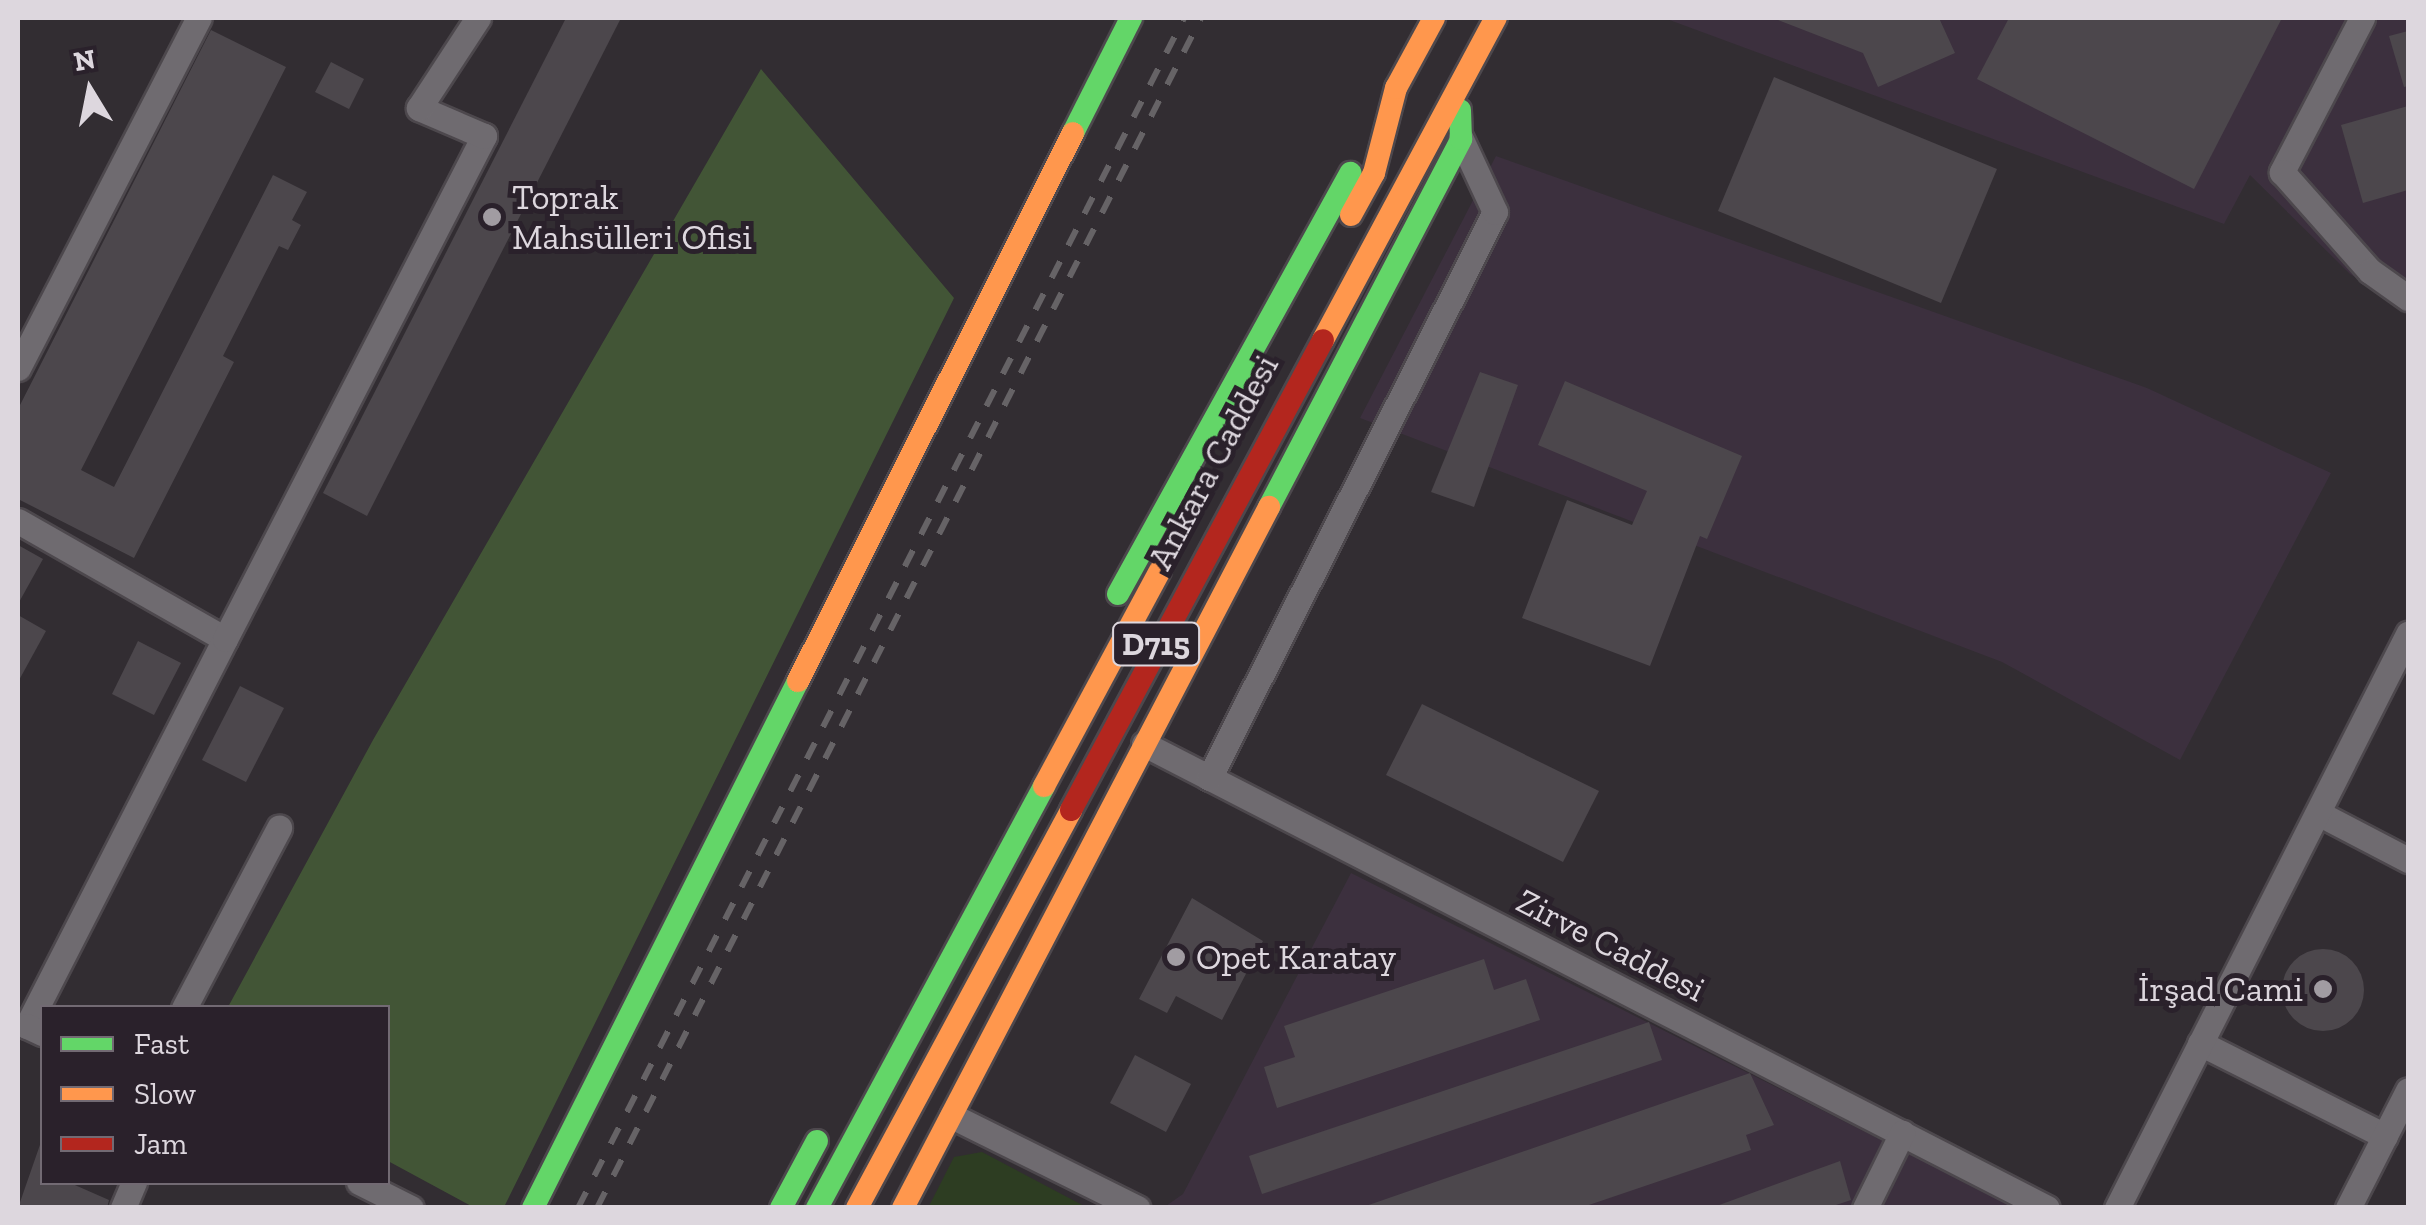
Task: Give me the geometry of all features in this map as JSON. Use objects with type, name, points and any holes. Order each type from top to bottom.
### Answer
[{"type":"main road","points":[[533,1208],[1130,18]]},
{"type":"main road","name":"Ankara Caddesi","points":[[817,1208],[1374,172],[1396,88],[1434,18]]},
{"type":"main road","name":"Ankara Caddesi","points":[[857,1208],[1496,18]]},
{"type":"main road","name":"D715","points":[[903,1208],[1461,139],[1459,83]]},
{"type":"main road","points":[[1088,648],[1396,88]]},
{"type":"main road","points":[[781,1208],[829,1120]]},
{"type":"street","points":[[18,368],[198,18]]},
{"type":"street","points":[[40,1032],[27,1026],[484,136],[419,108],[478,18]]},
{"type":"street","points":[[2362,18],[2282,172],[2370,271],[2408,298]]},
{"type":"street","points":[[1209,778],[1495,212],[1461,139]]},
{"type":"street","points":[[18,521],[224,638]]},
{"type":"street","points":[[2117,1208],[2408,634]]},
{"type":"street","name":"Zirve Caddesi","points":[[1144,744],[2047,1208]]},
{"type":"street","points":[[2318,813],[2408,860]]},
{"type":"street","points":[[186,1005],[280,828]]},
{"type":"street","points":[[2200,1044],[2385,1136]]},
{"type":"street","points":[[2348,1208],[2408,1090]]},
{"type":"street","points":[[952,1116],[1137,1208]]},
{"type":"street","points":[[1865,1208],[1902,1133]]},
{"type":"street","points":[[365,1185],[411,1208]]},
{"type":"shaded area","points":[[1664,18],[2408,18],[2408,310],[2350,274],[2250,175],[2224,224]]},
{"type":"shaded area","points":[[1496,156],[2147,388],[2331,473],[2180,760],[2002,662],[1360,418]]},
{"type":"shaded area","points":[[1351,873],[2014,1207],[1163,1208],[1183,1194]]},
{"type":"green space","points":[[761,69],[954,298],[504,1207],[473,1207],[390,1162],[390,1005],[229,1005],[373,740]]},
{"type":"green space","points":[[982,1152],[1086,1207],[928,1208],[954,1157]]},
{"type":"building","points":[[566,18],[621,18],[367,516],[323,493]]},
{"type":"building","points":[[1773,18],[1939,18],[1955,53],[1878,87],[1863,53]]},
{"type":"building","points":[[2009,18],[2282,18],[2194,189],[1977,79]]},
{"type":"building","points":[[211,30],[286,67],[81,470],[114,487],[273,175],[307,192],[292,220],[301,225],[288,250],[279,246],[223,356],[234,362],[134,558],[18,499],[18,409]]},
{"type":"building","points":[[2408,31],[2408,86],[2404,87],[2389,36]]},
{"type":"building","points":[[331,62],[364,79],[349,109],[315,92]]},
{"type":"building","points":[[1774,77],[1997,169],[1941,303],[1718,211]]},
{"type":"building","points":[[2408,106],[2408,190],[2363,203],[2341,125]]},
{"type":"building","points":[[1480,372],[1518,385],[1474,507],[1431,492]]},
{"type":"building","points":[[1565,381],[1742,456],[1707,539],[1700,536],[1650,666],[1522,618],[1567,500],[1632,525],[1647,491],[1538,445]]},
{"type":"building","points":[[18,545],[43,559],[18,604]]},
{"type":"building","points":[[18,615],[46,631],[18,682]]},
{"type":"building","points":[[138,641],[181,663],[154,715],[112,694]]},
{"type":"building","points":[[240,686],[284,708],[246,782],[202,760]]},
{"type":"building","points":[[1422,704],[1599,791],[1563,862],[1386,775]]},
{"type":"building","points":[[1192,898],[1263,941],[1222,1020],[1176,996],[1167,1013],[1139,999]]},
{"type":"building","name":"İrşad Cami","points":[[2323,949],[2339,952],[2352,961],[2361,974],[2361,1006],[2352,1019],[2339,1028],[2323,1031],[2307,1028],[2294,1019],[2285,1006],[2282,990],[2285,974],[2294,961],[2307,952]]},
{"type":"building","points":[[1484,959],[1494,990],[1526,979],[1540,1020],[1277,1108],[1264,1067],[1295,1057],[1284,1026]]},
{"type":"building","points":[[1649,1022],[1662,1060],[1262,1194],[1249,1156]]},
{"type":"building","points":[[1135,1055],[1191,1084],[1166,1132],[1110,1103]]},
{"type":"building","points":[[1750,1073],[1774,1125],[1746,1135],[1751,1150],[1580,1208],[1360,1208]]},
{"type":"building","points":[[40,1145],[40,1185],[75,1185],[109,1200],[107,1208],[18,1208]]},
{"type":"building","points":[[1840,1161],[1851,1200],[1827,1208],[1711,1208]]},
{"type":"railway","points":[[578,1208],[1184,18]]},
{"type":"railway","points":[[597,1208],[1201,18]]},
{"type":"traffic: fast","points":[[1073,133],[1131,18]]},
{"type":"traffic: fast","points":[[1269,507],[1461,139],[1460,110]]},
{"type":"traffic: fast","points":[[1118,594],[1350,173]]},
{"type":"traffic: fast","points":[[533,1208],[798,681]]},
{"type":"traffic: fast","points":[[817,1208],[1044,786]]},
{"type":"traffic: fast","points":[[781,1208],[817,1141]]},
{"type":"traffic: slow","points":[[1351,215],[1374,173],[1396,88],[1434,18]]},
{"type":"traffic: slow","points":[[1323,340],[1496,18]]},
{"type":"traffic: slow","points":[[798,681],[1073,133]]},
{"type":"traffic: slow","points":[[903,1208],[1269,507]]},
{"type":"traffic: slow","points":[[1044,786],[1160,571]]},
{"type":"traffic: slow","points":[[857,1208],[1071,810]]},
{"type":"traffic: jam","points":[[1071,810],[1323,340]]},
{"type":"place","name":"Toprak Mahsülleri Ofisi","points":[[492,217]]},
{"type":"place","name":"Opet Karatay","points":[[1176,957]]},
{"type":"place","name":"İrşad Cami","points":[[2323,989]]}]
